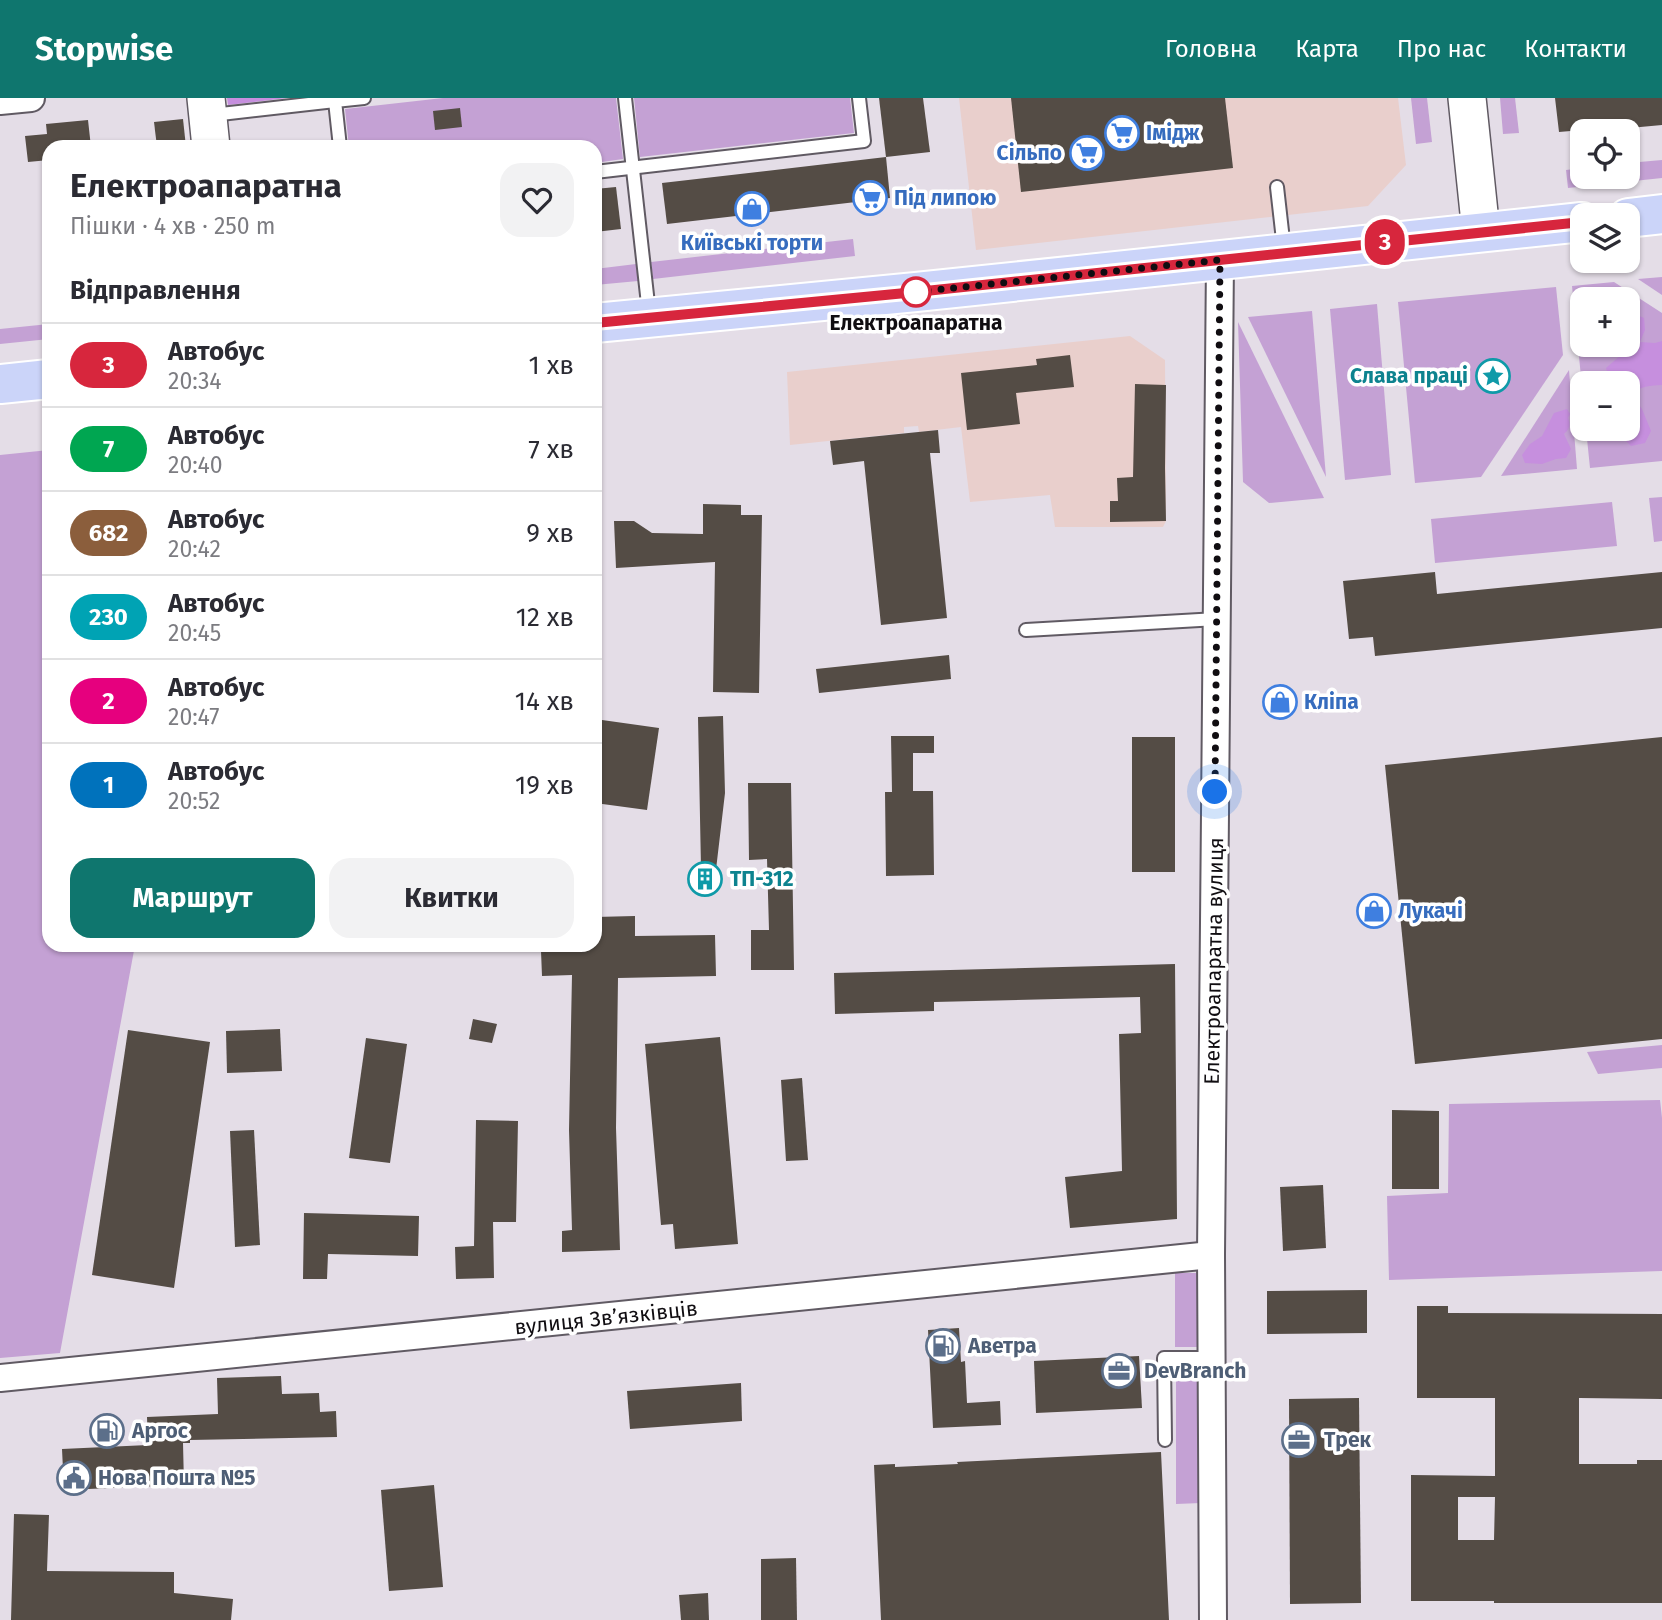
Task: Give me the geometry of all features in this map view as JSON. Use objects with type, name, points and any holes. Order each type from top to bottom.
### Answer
[{"type":"main road","points":[[1466,98],[1481,232]]},
{"type":"main road","points":[[1640,217],[1662,214]]},
{"type":"main road","points":[[602,322],[1570,223]]},
{"type":"main road","points":[[0,384],[42,380]]},
{"type":"street","points":[[0,102],[31,98]]},
{"type":"street","name":"Електроапаратна вулиця","points":[[1213,1620],[1211,1255],[1220,260]]},
{"type":"street","name":"вулиця Звʼязківців","points":[[0,1378],[1211,1255]]},
{"type":"lane","points":[[208,120],[364,98]]},
{"type":"lane","points":[[625,98],[650,317]]},
{"type":"lane","points":[[602,171],[863,141],[859,98]]},
{"type":"lane","points":[[335,101],[339,140]]},
{"type":"lane","points":[[1277,187],[1284,253]]},
{"type":"lane","points":[[1026,630],[1217,619]]},
{"type":"lane","points":[[1165,1440],[1164,1358],[1211,1358]]},
{"type":"shaded area","points":[[227,98],[287,98],[228,105]]},
{"type":"shaded area","points":[[443,98],[616,98],[623,159],[602,162],[602,140],[348,140],[345,109]]},
{"type":"shaded area","points":[[634,98],[850,98],[854,133],[640,157]]},
{"type":"shaded area","points":[[959,98],[1398,98],[1406,165],[1368,206],[976,250]]},
{"type":"shaded area","points":[[1411,98],[1427,98],[1432,142],[1416,144]]},
{"type":"shaded area","points":[[1500,98],[1515,98],[1519,133],[1503,134]]},
{"type":"shaded area","points":[[1662,160],[1662,178],[1640,180],[1640,162]]},
{"type":"shaded area","points":[[1566,170],[1570,170],[1570,188],[1568,188]]},
{"type":"shaded area","points":[[853,239],[855,256],[653,279],[651,262]]},
{"type":"shaded area","points":[[636,264],[638,281],[602,284],[602,268]]},
{"type":"shaded area","points":[[1662,277],[1662,295],[1638,279]]},
{"type":"shaded area","points":[[1614,282],[1622,287],[1572,287]]},
{"type":"shaded area","points":[[1556,287],[1563,355],[1481,477],[1415,483],[1398,302]]},
{"type":"shaded area","points":[[1640,299],[1662,313],[1662,461],[1590,468],[1587,441],[1640,441],[1640,371],[1580,371],[1579,357],[1640,357]]},
{"type":"shaded area","points":[[1377,304],[1391,475],[1345,480],[1330,309]]},
{"type":"shaded area","points":[[1312,311],[1326,477],[1248,317]]},
{"type":"shaded area","points":[[1640,316],[1644,318],[1645,330],[1640,342]]},
{"type":"shaded area","points":[[1238,322],[1324,498],[1269,503],[1243,482]]},
{"type":"shaded area","points":[[42,325],[42,340],[0,344],[0,329]]},
{"type":"shaded area","points":[[1130,336],[1165,360],[1166,521],[1163,527],[1055,527],[1050,495],[970,502],[961,427],[919,432],[918,426],[904,427],[904,433],[790,445],[787,372]]},
{"type":"shaded area","points":[[1662,341],[1662,385],[1640,389],[1640,371],[1607,371],[1606,368],[1619,357],[1640,357],[1640,342]]},
{"type":"shaded area","points":[[1569,370],[1570,441],[1575,441],[1577,469],[1501,476]]},
{"type":"shaded area","points":[[1640,406],[1651,431],[1645,443],[1631,446],[1626,441],[1640,441]]},
{"type":"shaded area","points":[[1567,409],[1570,414],[1568,429],[1564,434],[1571,449],[1566,458],[1542,464],[1525,463],[1522,455],[1530,444],[1542,436],[1554,413]]},
{"type":"shaded area","points":[[42,451],[42,952],[134,952],[60,1353],[0,1358],[0,455]]},
{"type":"shaded area","points":[[1662,497],[1662,541],[1654,542],[1649,498]]},
{"type":"shaded area","points":[[1612,502],[1617,546],[1435,563],[1431,519]]},
{"type":"shaded area","points":[[1662,1045],[1662,1068],[1598,1074],[1587,1052]]},
{"type":"shaded area","points":[[1660,1100],[1662,1271],[1389,1280],[1387,1196],[1448,1193],[1449,1104]]},
{"type":"shaded area","points":[[1175,1273],[1200,1273],[1200,1347],[1175,1347]]},
{"type":"shaded area","points":[[1176,1373],[1200,1373],[1201,1503],[1176,1504]]},
{"type":"building","points":[[879,98],[923,98],[930,152],[886,157]]},
{"type":"building","name":"Імідж","points":[[1011,98],[1225,98],[1233,168],[1021,192]]},
{"type":"building","points":[[1555,98],[1662,98],[1662,125],[1640,127],[1640,119],[1570,119],[1570,131],[1559,132]]},
{"type":"building","points":[[460,108],[462,127],[435,130],[433,111]]},
{"type":"building","points":[[183,119],[185,140],[156,140],[154,122]]},
{"type":"building","points":[[88,120],[90,140],[42,140],[42,161],[28,162],[25,136],[47,134],[46,124]]},
{"type":"building","points":[[886,157],[890,198],[667,224],[662,183]]},
{"type":"building","points":[[616,187],[621,229],[602,231],[602,188]]},
{"type":"building","points":[[1070,355],[1074,387],[1016,393],[1020,424],[967,430],[961,373],[1037,365],[1036,359]]},
{"type":"building","points":[[1135,384],[1166,385],[1166,521],[1110,522],[1110,501],[1118,501],[1117,478],[1133,477]]},
{"type":"building","points":[[938,430],[940,453],[930,453],[947,618],[881,625],[864,461],[833,465],[830,441]]},
{"type":"building","points":[[703,504],[741,505],[741,515],[762,515],[759,693],[713,692],[715,562],[616,568],[614,521],[634,521],[652,533],[703,534]]},
{"type":"building","points":[[1435,572],[1437,594],[1662,572],[1662,628],[1375,656],[1373,637],[1349,639],[1343,581]]},
{"type":"building","points":[[949,655],[951,679],[819,693],[816,669]]},
{"type":"building","points":[[723,716],[725,793],[713,895],[702,895],[702,889],[694,888],[696,867],[701,868],[698,717]]},
{"type":"building","points":[[602,720],[659,728],[647,810],[602,804]]},
{"type":"building","points":[[891,736],[934,736],[934,753],[913,753],[913,791],[933,791],[934,875],[886,876],[885,792],[892,792]]},
{"type":"building","points":[[1132,737],[1175,737],[1175,872],[1132,872]]},
{"type":"building","points":[[1662,737],[1662,1039],[1415,1064],[1385,765]]},
{"type":"building","points":[[748,783],[791,783],[794,970],[751,970],[751,930],[769,930],[767,859],[749,860]]},
{"type":"building","points":[[635,916],[635,936],[715,935],[716,976],[618,978],[616,1128],[620,1250],[562,1252],[562,1231],[572,1230],[569,1130],[572,975],[542,976],[541,952],[602,952],[602,917]]},
{"type":"building","points":[[1175,964],[1177,1219],[1070,1228],[1065,1177],[1122,1171],[1119,1034],[1141,1033],[1140,997],[934,1002],[934,1011],[835,1014],[834,973]]},
{"type":"building","points":[[473,1019],[497,1024],[492,1043],[469,1039]]},
{"type":"building","points":[[280,1029],[282,1071],[227,1073],[226,1031]]},
{"type":"building","points":[[128,1030],[210,1042],[174,1288],[92,1275]]},
{"type":"building","points":[[720,1037],[738,1244],[675,1249],[673,1224],[661,1225],[645,1044]]},
{"type":"building","points":[[366,1038],[407,1044],[390,1163],[349,1158]]},
{"type":"building","points":[[802,1078],[808,1160],[786,1161],[781,1080]]},
{"type":"building","points":[[1392,1110],[1439,1111],[1439,1189],[1392,1189]]},
{"type":"building","points":[[476,1120],[518,1121],[516,1222],[493,1222],[494,1278],[456,1279],[455,1247],[474,1246]]},
{"type":"building","points":[[254,1130],[260,1245],[235,1247],[230,1131]]},
{"type":"building","points":[[1323,1185],[1326,1248],[1283,1251],[1280,1187]]},
{"type":"building","points":[[304,1213],[419,1216],[418,1256],[328,1254],[327,1279],[303,1279]]},
{"type":"building","points":[[1367,1290],[1367,1333],[1267,1334],[1267,1291]]},
{"type":"building","points":[[1417,1306],[1448,1306],[1448,1313],[1662,1314],[1662,1399],[1579,1398],[1579,1464],[1637,1464],[1637,1460],[1662,1460],[1662,1603],[1411,1601],[1411,1475],[1495,1476],[1495,1398],[1417,1398]],"holes":[[[1458,1497],[1495,1497],[1494,1540],[1458,1540]]]},
{"type":"building","points":[[959,1328],[961,1362],[965,1361],[967,1403],[1000,1401],[1001,1425],[933,1428],[928,1330]]},
{"type":"building","points":[[1139,1356],[1142,1408],[1036,1413],[1034,1361]]},
{"type":"building","points":[[281,1376],[282,1394],[319,1393],[320,1412],[336,1411],[337,1437],[190,1440],[190,1443],[183,1443],[184,1485],[64,1490],[62,1449],[148,1445],[147,1417],[218,1414],[217,1378]]},
{"type":"building","points":[[741,1383],[742,1421],[630,1429],[627,1391]]},
{"type":"building","points":[[1359,1398],[1361,1603],[1290,1604],[1289,1399]]},
{"type":"building","points":[[1161,1452],[1169,1620],[881,1620],[874,1465],[895,1464],[895,1467]]},
{"type":"building","points":[[434,1485],[443,1587],[389,1591],[381,1490]]},
{"type":"building","points":[[14,1514],[49,1515],[47,1571],[174,1572],[174,1593],[233,1599],[231,1620],[11,1620]]},
{"type":"building","points":[[796,1558],[797,1620],[761,1620],[761,1559]]},
{"type":"building","points":[[708,1593],[709,1620],[681,1620],[679,1595]]},
{"type":"bus line","name":"3","points":[[602,322],[1570,223]]},
{"type":"place","name":"Імідж","points":[[1122,133]]},
{"type":"place","name":"Сільпо","points":[[1087,153]]},
{"type":"place","name":"Під липою","points":[[870,198]]},
{"type":"place","name":"Київські торти","points":[[752,209]]},
{"type":"place","name":"Електроапаратна","points":[[916,292]]},
{"type":"place","name":"Слава праці","points":[[1493,376]]},
{"type":"place","name":"Кліпа","points":[[1280,702]]},
{"type":"place","name":"ТП-312","points":[[705,879]]},
{"type":"place","name":"Лукачі","points":[[1374,911]]},
{"type":"place","name":"Аветра","points":[[943,1346]]},
{"type":"place","name":"DevBranch","points":[[1119,1371]]},
{"type":"place","name":"Аргос","points":[[107,1431]]},
{"type":"place","name":"Трек","points":[[1299,1440]]},
{"type":"place","name":"Нова Пошта №5","points":[[74,1478]]},
{"type":"route","points":[[916,292],[1220,260],[1215,792]]}]
